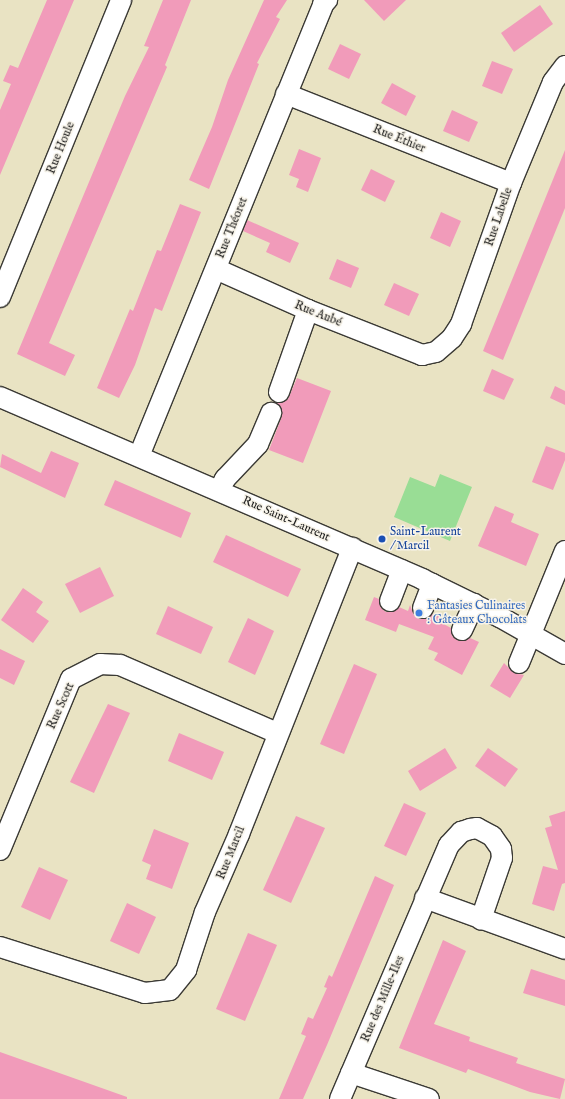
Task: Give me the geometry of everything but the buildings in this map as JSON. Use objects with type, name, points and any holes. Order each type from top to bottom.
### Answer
[{"type":"street","name":"Rue Houle","points":[[0,296],[121,0]]},
{"type":"street","name":"Rue Théoret","points":[[139,456],[286,94],[327,0]]},
{"type":"street","name":"Rue Labelle","points":[[422,355],[436,352],[452,338],[461,324],[511,183],[553,82],[565,66]]},
{"type":"street","name":"Rue Éthier","points":[[286,94],[511,183]]},
{"type":"street","name":"Rue Aubé","points":[[216,269],[308,310],[422,355]]},
{"type":"street","points":[[279,392],[292,350],[308,310]]},
{"type":"street","name":"Rue Saint-Laurent","points":[[0,397],[402,570],[474,604],[530,633],[565,654]]},
{"type":"street","points":[[219,490],[225,479],[258,444],[271,413]]},
{"type":"street","name":"Rue Marcil","points":[[0,947],[145,992],[170,990],[186,970],[206,912],[239,834],[277,733],[352,548]]},
{"type":"street","points":[[519,663],[530,633],[544,605],[565,551]]},
{"type":"street","points":[[390,601],[402,570]]},
{"type":"street","points":[[423,608],[432,584]]},
{"type":"street","points":[[462,630],[474,604]]},
{"type":"street","name":"Rue Scott","points":[[0,850],[71,680],[100,664],[120,665],[277,733]]},
{"type":"street","name":"Rue des Mille-Iles","points":[[340,1099],[425,898],[454,838],[470,828],[486,831],[497,842],[502,858],[481,919]]},
{"type":"street","points":[[425,898],[565,949]]},
{"type":"street","points":[[351,1074],[429,1099]]},
{"type":"green space","points":[[440,474],[472,487],[450,541],[394,517],[410,477],[435,487]]},
{"type":"place","name":"Saint-Laurent / Marcil","points":[[382,539]]},
{"type":"place","name":"Fantasies Culinaires : Gâteaux Chocolats","points":[[419,613]]}]
